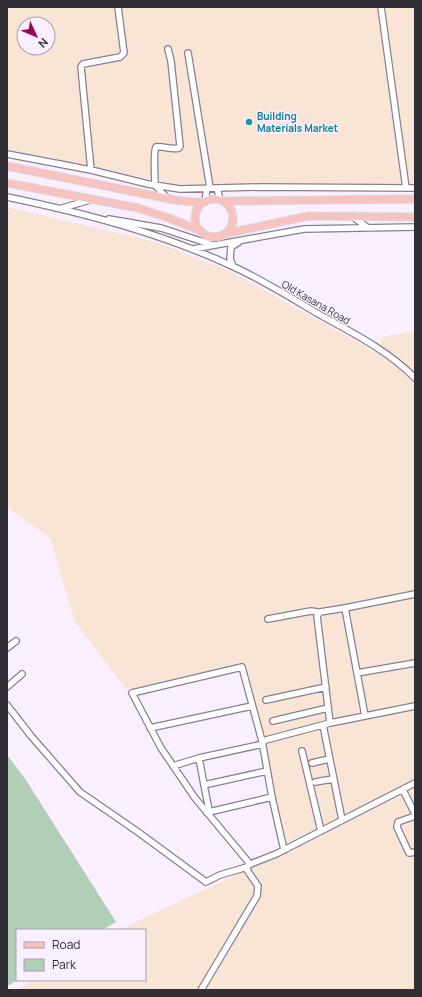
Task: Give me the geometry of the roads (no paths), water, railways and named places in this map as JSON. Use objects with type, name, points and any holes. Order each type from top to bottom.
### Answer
[{"type":"main road","points":[[7,166],[167,198],[204,202],[212,199],[222,201],[415,199]]},
{"type":"main road","points":[[7,183],[138,208],[169,218],[201,231],[204,234],[215,237],[308,216],[415,217]]},
{"type":"main road","points":[[222,201],[230,208],[233,217],[232,226],[224,234]]},
{"type":"main road","points":[[201,231],[196,217],[198,209],[204,202]]},
{"type":"street","points":[[91,170],[81,68],[83,64],[120,57],[124,53],[118,7]]},
{"type":"street","points":[[381,7],[406,188]]},
{"type":"street","points":[[167,198],[155,185],[155,149],[156,147],[162,146],[177,149],[180,146],[171,61],[168,49]]},
{"type":"street","points":[[188,53],[208,188],[204,202]]},
{"type":"street","points":[[7,154],[180,189],[415,188]]},
{"type":"street","points":[[217,188],[222,201]]},
{"type":"street","points":[[7,197],[62,208],[102,219],[111,219],[161,228],[213,245]]},
{"type":"street","points":[[62,208],[92,199]]},
{"type":"street","points":[[352,216],[368,228]]},
{"type":"street","name":"Old Kasana Road","points":[[102,219],[194,249],[233,266],[386,352],[415,378]]},
{"type":"street","points":[[194,249],[304,229],[415,227]]},
{"type":"street","points":[[233,266],[230,259],[231,248],[235,244],[245,239]]},
{"type":"street","points":[[268,619],[311,611],[318,612],[345,608],[415,594]]},
{"type":"street","points":[[345,608],[365,716]]},
{"type":"street","points":[[318,612],[317,618],[330,723]]},
{"type":"street","points":[[7,648],[16,641]]},
{"type":"street","points":[[357,673],[415,663]]},
{"type":"street","points":[[201,990],[257,896],[258,886],[247,870],[248,866],[208,812],[195,798],[161,748],[132,693],[242,667],[262,742],[284,850]]},
{"type":"street","points":[[7,687],[22,674]]},
{"type":"street","points":[[266,700],[326,686]]},
{"type":"street","points":[[7,705],[31,736],[80,792],[206,882],[284,850],[415,783]]},
{"type":"street","points":[[150,728],[252,706]]},
{"type":"street","points":[[173,766],[330,723],[415,706]]},
{"type":"street","points":[[273,720],[328,708]]},
{"type":"street","points":[[323,725],[342,820]]},
{"type":"street","points":[[302,751],[321,831]]},
{"type":"street","points":[[198,758],[208,812]]},
{"type":"street","points":[[312,764],[329,759]]},
{"type":"street","points":[[204,785],[267,771]]},
{"type":"street","points":[[316,782],[333,779]]},
{"type":"street","points":[[403,790],[415,815],[398,822],[397,826],[409,853],[415,852]]},
{"type":"street","points":[[208,812],[272,797]]},
{"type":"place","name":"Building Materials Market","points":[[249,122]]}]
